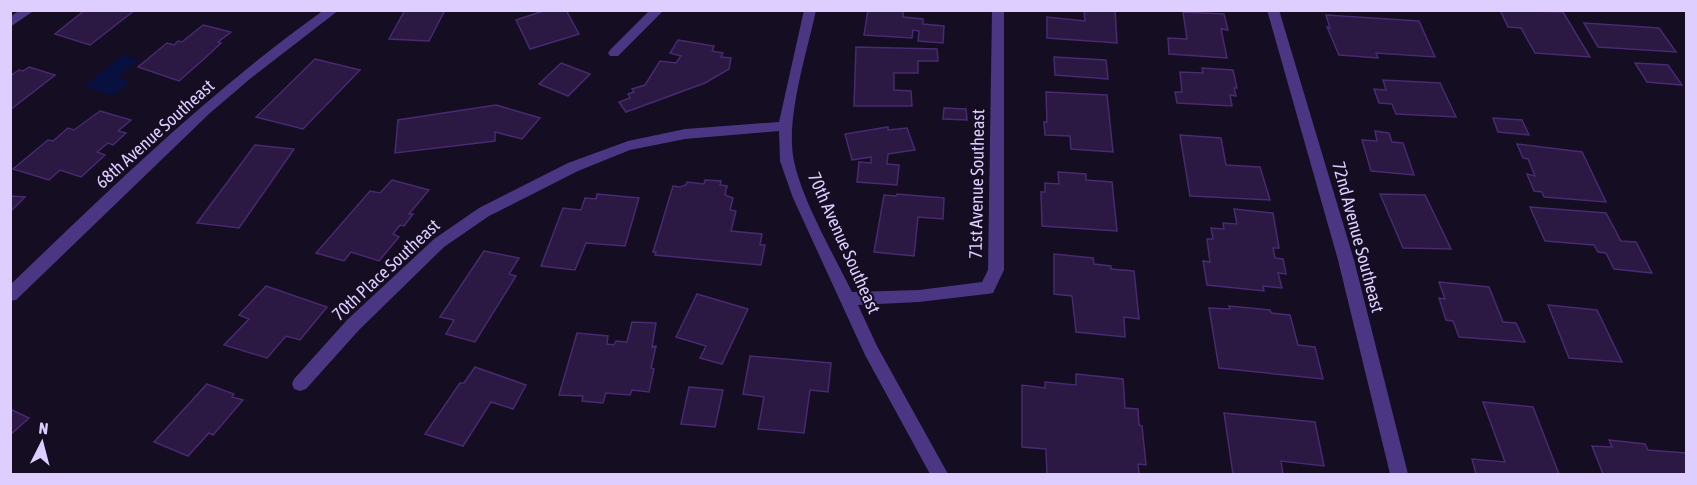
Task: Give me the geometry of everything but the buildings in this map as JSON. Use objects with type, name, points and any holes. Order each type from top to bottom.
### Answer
[{"type":"street","points":[[10,23],[29,10]]},
{"type":"street","name":"68th Avenue Southeast","points":[[10,295],[179,132],[333,10]]},
{"type":"street","points":[[614,53],[658,10]]},
{"type":"street","name":"70th Avenue Southeast","points":[[810,10],[785,126],[787,161],[800,198],[871,350],[939,474]]},
{"type":"street","name":"71st Avenue Southeast","points":[[848,300],[951,293],[987,288],[996,270],[998,10]]},
{"type":"street","name":"72nd Avenue Southeast","points":[[1273,10],[1346,260],[1399,474]]},
{"type":"street","name":"70th Place Southeast","points":[[300,384],[353,325],[439,243],[493,207],[573,166],[628,147],[685,134],[785,126]]},
{"type":"shaded area","points":[[123,55],[139,60],[118,77],[130,82],[113,96],[84,86]]}]
